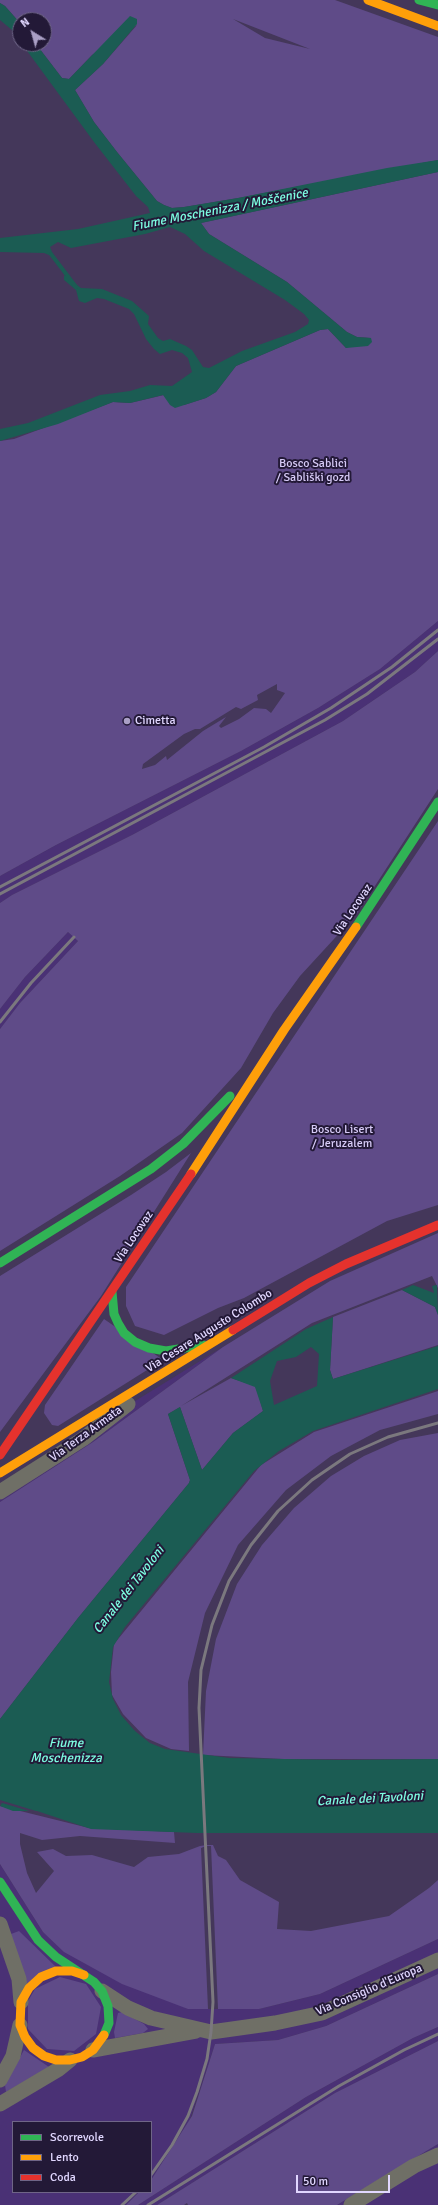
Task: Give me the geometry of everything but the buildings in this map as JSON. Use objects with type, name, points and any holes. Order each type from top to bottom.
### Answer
[{"type":"main road","points":[[368,0],[438,26]]},
{"type":"main road","points":[[387,0],[438,16]]},
{"type":"main road","points":[[419,0],[438,5]]},
{"type":"main road","name":"Via Locovaz","points":[[0,1455],[112,1292],[284,1030],[347,941],[438,802]]},
{"type":"main road","name":"Via Locovaz","points":[[0,1263],[151,1169],[183,1144],[246,1078],[284,1030]]},
{"type":"main road","name":"Via Cesare Augusto Colombo","points":[[0,1472],[309,1283],[346,1264],[438,1225]]},
{"type":"main road","points":[[112,1292],[114,1314],[124,1333],[135,1342],[150,1348],[166,1350],[212,1343]]},
{"type":"main road","points":[[0,1882],[38,1940],[56,1957],[84,1975],[94,1982],[102,1992],[108,2006],[109,2023],[103,2038],[93,2050],[82,2057],[70,2060],[56,2060],[44,2056],[29,2042],[20,2025],[19,2013],[22,2002],[29,1988],[41,1977],[56,1971],[72,1971],[84,1975]]},
{"type":"street","name":"Via Terza Armata","points":[[0,1492],[83,1439],[167,1371]]},
{"type":"street","points":[[0,1900],[38,1940]]},
{"type":"street","points":[[0,1924],[19,1979],[22,2002]]},
{"type":"street","points":[[0,1937],[12,1958]]},
{"type":"street","name":"Via Consiglio d'Europa","points":[[102,1992],[128,2008],[151,2018],[211,2032],[275,2024],[322,2013],[438,1960]]},
{"type":"street","points":[[0,2080],[13,2056],[20,2025]]},
{"type":"street","name":"Via Consiglio d'Europa","points":[[93,2050],[204,2030]]},
{"type":"street","points":[[0,2104],[59,2069],[70,2060]]},
{"type":"street","points":[[351,2205],[414,2166],[438,2155]]},
{"type":"shaded area","points":[[438,621],[438,651],[415,672],[343,721],[132,835],[12,895],[0,903],[0,876],[56,845],[241,751],[318,708],[380,669]]},
{"type":"shaded area","points":[[68,932],[78,941],[20,1003],[0,1029],[0,1009],[25,977]]},
{"type":"shaded area","points":[[223,1347],[93,1442],[0,1502],[0,1484]]},
{"type":"shaded area","points":[[0,1864],[43,1932],[188,2009],[259,2009],[320,1994],[438,1939],[438,1974],[326,2026],[278,2040],[215,2044],[190,2119],[152,2178],[152,2121],[12,2121],[12,2193],[138,2193],[126,2205],[0,2205]]},
{"type":"shaded area","points":[[438,2027],[438,2041],[335,2093],[157,2205],[138,2205],[306,2097],[413,2038]]},
{"type":"shaded area","points":[[438,2144],[438,2205],[337,2205],[395,2170]]},
{"type":"green space","points":[[0,0],[335,0],[438,37],[438,160],[238,198],[172,208],[157,201],[94,122],[75,90],[103,64],[137,25],[92,55],[69,79],[62,78],[42,52],[52,52],[52,12],[12,12],[12,14],[0,3]],"holes":[[[233,19],[310,49],[265,38]]]},
{"type":"green space","name":"Bosco Sablici / Sabliški gozd","points":[[438,172],[438,621],[380,669],[318,708],[241,751],[56,845],[0,876],[0,441],[14,439],[113,402],[130,403],[164,395],[167,399],[184,405],[206,398],[216,392],[236,366],[320,330],[328,329],[346,348],[371,338],[357,337],[347,332],[287,282],[209,234],[201,223]],"holes":[[[277,684],[277,690],[285,693],[271,713],[266,709],[254,708],[239,719],[221,728],[219,726],[226,717],[203,731],[167,760],[166,756],[155,765],[142,769],[143,764],[184,734],[195,729],[200,729],[236,707],[241,709],[258,700],[257,695]]]},
{"type":"green space","points":[[438,651],[438,789],[356,915],[300,976],[273,1013],[241,1068],[182,1133],[120,1176],[0,1251],[0,1029],[20,1003],[78,941],[68,932],[25,977],[0,1009],[0,903],[12,895],[132,835],[343,721],[415,672]]},
{"type":"green space","name":"Bosco Lisert / Jeruzalem","points":[[438,821],[438,1205],[387,1221],[244,1298],[218,1308],[164,1335],[135,1326],[126,1306],[126,1287]]},
{"type":"green space","points":[[191,1153],[101,1296],[0,1432],[0,1276],[131,1195],[166,1172]]},
{"type":"green space","points":[[438,1233],[438,1288],[432,1276],[312,1323],[181,1406],[231,1378],[255,1386],[258,1393],[263,1411],[233,1433],[202,1470],[180,1407],[168,1414],[190,1480],[189,1483],[78,1618],[0,1719],[0,1502],[93,1442],[223,1347],[330,1281]]},
{"type":"green space","points":[[402,1290],[435,1307],[438,1315],[438,1345],[333,1379],[330,1370],[333,1317]]},
{"type":"green space","points":[[104,1319],[163,1360],[58,1426],[52,1425],[44,1413],[45,1405]]},
{"type":"green space","points":[[438,1391],[438,1414],[380,1430],[331,1456],[286,1490],[238,1545],[205,1613],[188,1682],[189,1751],[171,1749],[146,1738],[123,1714],[112,1695],[111,1672],[114,1644],[261,1465],[314,1432]]},
{"type":"green space","points":[[438,1433],[438,1759],[283,1759],[203,1755],[206,1691],[216,1639],[237,1584],[262,1545],[294,1508],[331,1476],[364,1456],[400,1440]]},
{"type":"green space","points":[[0,1806],[89,1828],[174,1832],[175,1843],[80,1836],[42,1840],[20,1833],[20,1844],[27,1873],[36,1893],[54,1871],[37,1852],[53,1849],[66,1856],[92,1855],[134,1867],[148,1857],[179,1854],[200,1846],[213,1845],[218,1856],[226,1860],[240,1880],[279,1902],[277,1929],[311,1931],[389,1916],[438,1880],[438,1939],[320,1994],[259,2009],[218,2009],[211,1846],[206,1846],[201,1848],[208,2009],[188,2009],[122,1984],[64,1952],[43,1932],[0,1864]]},
{"type":"green space","points":[[19,1931],[56,1967],[26,1985],[11,1934]]},
{"type":"green space","points":[[438,1974],[438,2027],[413,2038],[306,2097],[138,2205],[126,2205],[138,2193],[152,2193],[152,2178],[192,2116],[215,2044],[278,2040],[326,2026]]},
{"type":"green space","points":[[60,1977],[86,1984],[101,2007],[96,2034],[74,2051],[47,2049],[28,2029],[28,2001],[35,1989]]},
{"type":"green space","points":[[122,2012],[144,2024],[148,2029],[143,2033],[115,2038],[114,2032],[118,2013]]},
{"type":"green space","points":[[438,2041],[438,2144],[337,2205],[188,2205],[187,2203],[184,2205],[157,2205],[335,2093]]},
{"type":"green space","points":[[24,2050],[49,2067],[6,2092],[5,2085]]},
{"type":"water","points":[[0,3],[12,14],[12,30],[0,20]]},
{"type":"water","name":"Fiume Moschenizza / Moščenice","points":[[130,16],[137,19],[137,24],[103,64],[75,90],[94,122],[157,201],[172,208],[238,198],[387,168],[438,160],[438,172],[201,223],[209,234],[287,282],[347,332],[357,337],[371,338],[372,342],[368,346],[346,348],[328,329],[320,330],[236,366],[216,392],[206,398],[175,408],[170,405],[163,395],[130,403],[113,402],[58,424],[0,441],[0,429],[28,423],[100,395],[130,391],[150,385],[172,386],[192,372],[188,358],[182,353],[172,350],[160,354],[154,349],[146,339],[134,314],[129,309],[104,299],[97,298],[85,303],[79,301],[76,290],[64,280],[64,276],[68,274],[73,282],[81,288],[102,289],[132,301],[149,316],[148,324],[158,338],[163,341],[170,339],[186,346],[192,350],[203,367],[209,368],[242,351],[295,332],[308,324],[309,320],[304,314],[285,300],[204,251],[185,234],[170,227],[145,234],[71,248],[58,242],[50,247],[54,257],[44,253],[0,252],[0,238],[78,229],[150,213],[148,207],[136,196],[94,142],[28,52],[42,52],[62,78],[69,79]]},
{"type":"water","points":[[413,1285],[434,1293],[432,1286],[437,1285],[438,1315],[435,1307],[402,1290]]},
{"type":"water","name":"Fiume Moschenizza","points":[[333,1317],[330,1370],[333,1379],[438,1346],[438,1389],[313,1431],[279,1451],[254,1471],[125,1627],[113,1647],[109,1682],[113,1699],[121,1715],[135,1731],[150,1743],[165,1749],[229,1758],[340,1760],[438,1759],[438,1833],[197,1833],[91,1829],[37,1811],[13,1811],[0,1806],[0,1719],[78,1618],[189,1483],[190,1480],[168,1414],[180,1407],[202,1470],[233,1433],[263,1411],[255,1387],[231,1378],[306,1329]],"holes":[[[311,1347],[319,1354],[317,1386],[274,1405],[270,1381],[277,1361],[296,1357]]]},
{"type":"pier","points":[[0,1800],[36,1811],[36,1813],[2,1803],[0,1806]]},
{"type":"waterway","points":[[51,254],[76,287]]},
{"type":"railway","points":[[0,887],[264,747],[331,708],[392,667],[438,630]]},
{"type":"railway","points":[[0,894],[325,720],[367,694],[438,639]]},
{"type":"railway","points":[[0,1022],[31,983],[74,937]]},
{"type":"railway","points":[[152,2174],[172,2145],[188,2116],[207,2059],[211,2032],[213,2002],[199,1708],[201,1670],[212,1625],[229,1581],[251,1545],[278,1511],[312,1480],[350,1454],[388,1437],[438,1423]]},
{"type":"railway","points":[[148,2205],[339,2086],[404,2050],[438,2034]]},
{"type":"railway","points":[[122,2205],[135,2193]]},
{"type":"traffic: fast","points":[[419,0],[438,5]]},
{"type":"traffic: fast","points":[[356,927],[438,802]]},
{"type":"traffic: fast","points":[[0,1263],[151,1169],[183,1144],[230,1096]]},
{"type":"traffic: fast","points":[[112,1292],[114,1314],[118,1323],[124,1333],[135,1342],[149,1348],[166,1351],[203,1345]]},
{"type":"traffic: fast","points":[[0,1882],[38,1940],[56,1957],[94,1982],[102,1991],[108,2006],[109,2023],[104,2035]]},
{"type":"traffic: slow","points":[[368,0],[438,26]]},
{"type":"traffic: slow","points":[[191,1174],[284,1030],[356,927]]},
{"type":"traffic: slow","points":[[0,1473],[233,1330]]},
{"type":"traffic: slow","points":[[84,1975],[72,1971],[56,1971],[41,1977],[29,1988],[21,2002],[20,2025],[25,2037],[33,2048],[44,2056],[56,2060],[70,2060],[82,2057],[93,2050],[104,2035]]},
{"type":"traffic: jam","points":[[0,1455],[191,1174]]},
{"type":"traffic: jam","points":[[233,1330],[309,1283],[346,1264],[438,1225]]},
{"type":"place","name":"Cimetta","points":[[127,721]]},
{"type":"water label","name":"Canale dei Tavoloni","points":[[129,1590]]},
{"type":"water label","name":"Canale dei Tavoloni","points":[[370,1799]]}]
